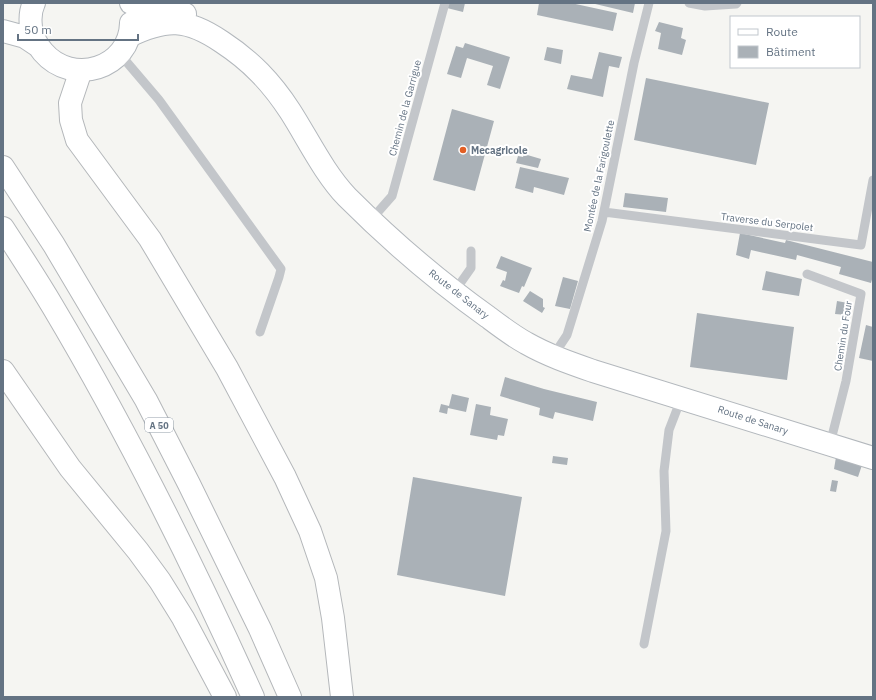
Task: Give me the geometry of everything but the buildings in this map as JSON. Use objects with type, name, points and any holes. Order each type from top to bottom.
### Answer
[{"type":"main road","points":[[124,45],[131,25],[130,3]]},
{"type":"main road","name":"Route de Sanary","points":[[130,3],[145,9],[176,12],[196,17],[215,25],[242,43],[263,60],[285,84],[332,160],[350,184],[377,213],[459,285],[526,334],[557,350],[595,363],[873,450]]},
{"type":"main road","points":[[3,22],[20,14],[33,4]]},
{"type":"main road","points":[[33,4],[30,19],[32,33],[37,45]]},
{"type":"main road","name":"Route de Sanary","points":[[81,70],[102,66],[111,60],[124,45],[147,28],[167,23],[187,25],[210,34],[241,54],[268,81],[290,111],[319,160],[346,195],[382,230],[458,295],[524,343],[556,358],[593,371],[873,458]]},
{"type":"main road","points":[[3,31],[25,37],[37,45],[49,59],[64,67],[81,70],[70,103],[71,120],[77,140],[150,240],[223,361],[285,477],[310,531],[326,578],[342,697]]},
{"type":"main road","name":"A 50","points":[[3,167],[54,245],[146,400],[193,491],[260,629],[290,697]]},
{"type":"main road","points":[[3,228],[53,306],[92,374],[139,462],[214,612],[253,697]]},
{"type":"main road","points":[[3,371],[70,468],[138,551],[160,581],[183,618],[225,697]]},
{"type":"lane","name":"Chemin de la Garrigue","points":[[377,213],[392,196],[445,3]]},
{"type":"lane","name":"Montée de la Farigoulette","points":[[557,350],[567,335],[604,212],[634,63],[648,3]]},
{"type":"lane","points":[[689,3],[705,6],[737,3]]},
{"type":"lane","points":[[124,45],[158,100],[281,269],[260,332]]},
{"type":"lane","name":"Traverse du Serpolet","points":[[604,212],[861,245],[873,180]]},
{"type":"lane","points":[[459,285],[471,268],[471,251]]},
{"type":"lane","name":"Chemin du Four","points":[[807,274],[861,294],[846,381],[832,436]]},
{"type":"lane","points":[[644,644],[666,531],[664,471],[669,430],[682,398]]},
{"type":"place","name":"Mecagricole","points":[[463,150]]}]
